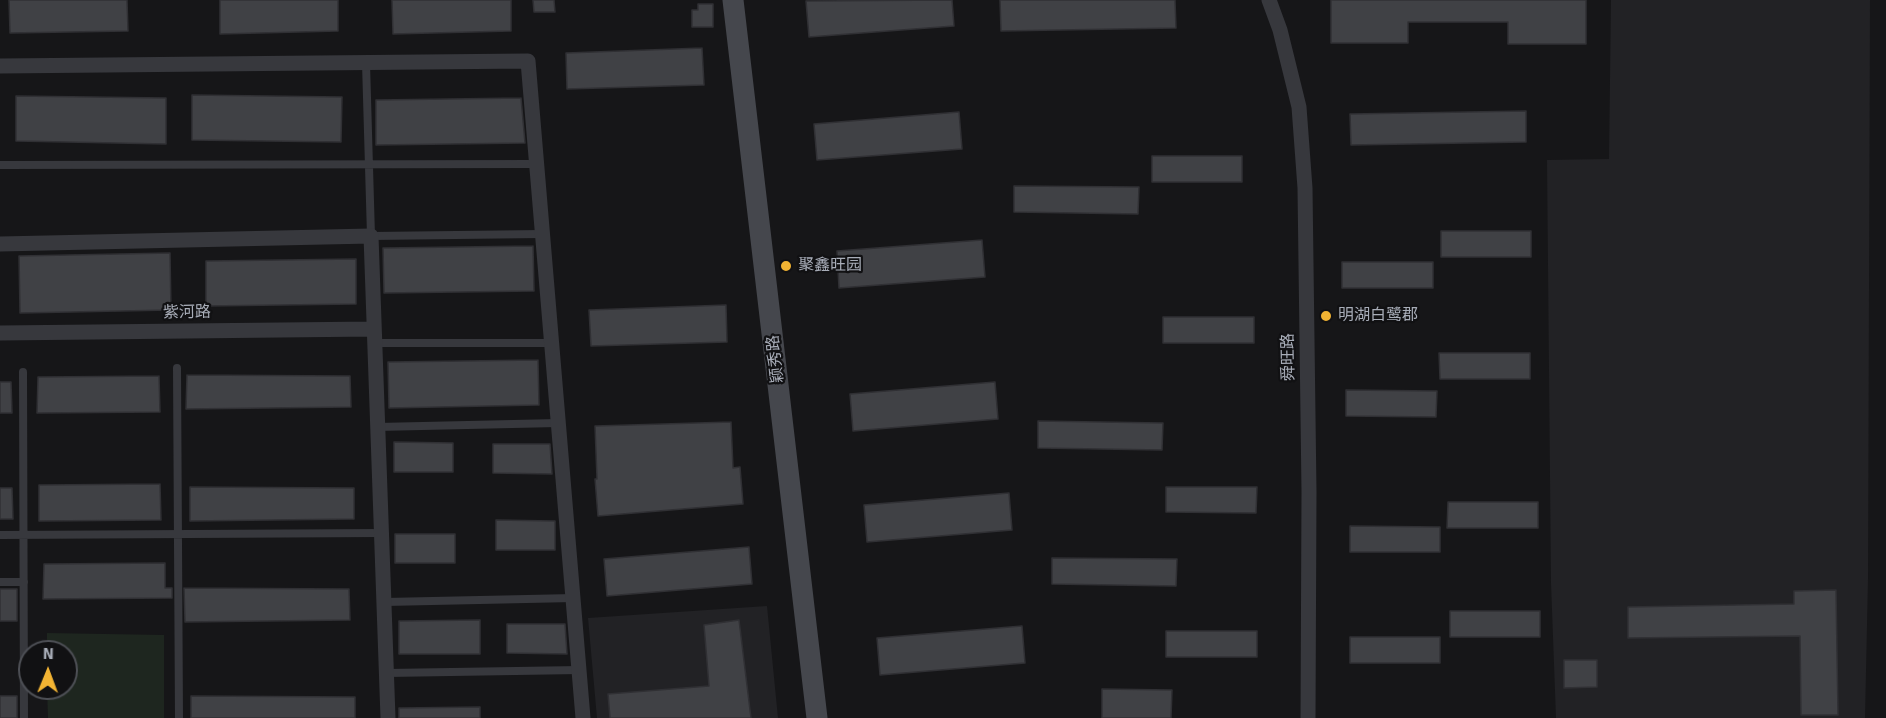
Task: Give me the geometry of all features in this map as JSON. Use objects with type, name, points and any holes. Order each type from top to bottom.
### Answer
[{"type":"main road","name":"颖秀路","points":[[734,0],[817,718]]},
{"type":"street","name":"舜旺路","points":[[1269,0],[1280,30],[1299,107],[1305,188],[1310,492],[1308,718]]},
{"type":"street","points":[[0,66],[528,62],[583,718]]},
{"type":"street","points":[[0,243],[371,236],[388,718]]},
{"type":"street","name":"紫河路","points":[[0,333],[374,336]]},
{"type":"lane","points":[[366,63],[371,236],[542,234]]},
{"type":"lane","points":[[0,165],[536,164]]},
{"type":"lane","points":[[374,336],[551,344]]},
{"type":"lane","points":[[177,368],[179,718]]},
{"type":"lane","points":[[23,372],[24,718]]},
{"type":"lane","points":[[377,427],[558,423]]},
{"type":"lane","points":[[0,535],[382,533]]},
{"type":"lane","points":[[0,582],[24,582]]},
{"type":"lane","points":[[385,603],[574,598]]},
{"type":"lane","points":[[387,673],[580,670]]},
{"type":"shaded area","points":[[1611,0],[1870,0],[1868,579],[1865,718],[1556,718],[1551,583],[1547,160],[1609,159]]},
{"type":"shaded area","points":[[767,606],[778,718],[597,718],[588,618]]},
{"type":"shaded area","points":[[47,633],[164,635],[164,718],[48,718],[47,700],[78,700],[78,640],[47,640]]},
{"type":"building","points":[[9,0],[127,0],[128,31],[10,33]]},
{"type":"building","points":[[220,0],[338,0],[338,31],[220,34]]},
{"type":"building","points":[[392,0],[511,0],[511,31],[393,34]]},
{"type":"building","points":[[533,0],[554,0],[555,12],[534,12]]},
{"type":"building","points":[[952,0],[954,26],[809,37],[806,1]]},
{"type":"building","points":[[1000,0],[1175,0],[1176,28],[1001,31]]},
{"type":"building","points":[[1331,0],[1586,0],[1586,44],[1508,44],[1508,22],[1408,22],[1408,43],[1331,43]]},
{"type":"building","points":[[698,4],[713,4],[713,27],[692,27],[692,10],[698,10]]},
{"type":"building","points":[[702,48],[704,85],[567,89],[566,53]]},
{"type":"building","points":[[192,95],[342,97],[341,142],[192,140]]},
{"type":"building","points":[[16,96],[166,98],[166,144],[16,141]]},
{"type":"building","points":[[521,98],[525,143],[376,145],[376,100]]},
{"type":"building","points":[[1526,111],[1526,142],[1351,145],[1350,114]]},
{"type":"building","points":[[959,112],[962,149],[817,160],[814,124]]},
{"type":"building","points":[[1152,156],[1242,156],[1242,182],[1152,182]]},
{"type":"building","points":[[1014,186],[1139,187],[1138,214],[1014,212]]},
{"type":"building","points":[[1441,231],[1531,231],[1531,257],[1441,257]]},
{"type":"building","points":[[982,240],[985,277],[839,288],[837,251]]},
{"type":"building","points":[[533,246],[534,291],[384,293],[383,248]]},
{"type":"building","points":[[170,253],[171,310],[20,313],[19,256]]},
{"type":"building","points":[[356,259],[356,304],[206,306],[206,261]]},
{"type":"building","points":[[1342,262],[1433,262],[1433,288],[1342,288]]},
{"type":"building","points":[[726,305],[727,342],[591,346],[589,310]]},
{"type":"building","points":[[1163,317],[1254,317],[1254,343],[1163,343]]},
{"type":"building","points":[[1439,353],[1530,353],[1530,379],[1440,379]]},
{"type":"building","points":[[538,360],[539,405],[389,408],[388,362]]},
{"type":"building","points":[[187,375],[350,376],[351,407],[186,409]]},
{"type":"building","points":[[159,376],[160,412],[37,413],[38,377]]},
{"type":"building","points":[[0,382],[11,382],[12,413],[0,413]]},
{"type":"building","points":[[995,382],[998,419],[853,431],[850,394]]},
{"type":"building","points":[[1346,390],[1437,391],[1436,417],[1346,416]]},
{"type":"building","points":[[1038,421],[1163,423],[1162,450],[1038,448]]},
{"type":"building","points":[[731,422],[733,468],[740,467],[743,504],[598,516],[595,426]]},
{"type":"building","points":[[394,442],[453,443],[453,472],[394,472]]},
{"type":"building","points":[[493,444],[550,444],[552,474],[493,473]]},
{"type":"building","points":[[160,484],[161,520],[39,521],[39,485]]},
{"type":"building","points":[[190,487],[354,488],[354,519],[190,521]]},
{"type":"building","points":[[1166,487],[1257,487],[1256,513],[1166,512]]},
{"type":"building","points":[[0,488],[12,488],[13,519],[0,519]]},
{"type":"building","points":[[1009,493],[1012,530],[867,542],[864,505]]},
{"type":"building","points":[[1448,502],[1538,502],[1538,528],[1447,528]]},
{"type":"building","points":[[496,520],[555,521],[555,550],[496,550]]},
{"type":"building","points":[[1350,526],[1440,527],[1440,552],[1350,552]]},
{"type":"building","points":[[395,534],[455,534],[455,563],[395,563]]},
{"type":"building","points":[[749,547],[752,584],[607,596],[604,559]]},
{"type":"building","points":[[1052,558],[1177,559],[1176,586],[1052,584]]},
{"type":"building","points":[[165,563],[165,588],[172,588],[172,598],[43,599],[44,564]]},
{"type":"building","points":[[184,588],[349,589],[350,620],[185,622]]},
{"type":"building","points":[[0,589],[17,589],[17,621],[0,621]]},
{"type":"building","points":[[1836,590],[1838,715],[1801,715],[1800,636],[1628,638],[1628,607],[1794,604],[1794,591]]},
{"type":"building","points":[[1450,611],[1540,611],[1540,637],[1450,637]]},
{"type":"building","points":[[480,620],[480,654],[399,654],[399,621]]},
{"type":"building","points":[[739,620],[751,718],[610,718],[608,694],[709,686],[704,625]]},
{"type":"building","points":[[507,624],[565,624],[567,654],[507,653]]},
{"type":"building","points":[[1022,626],[1025,663],[880,675],[877,638]]},
{"type":"building","points":[[1166,631],[1257,631],[1257,657],[1166,657]]},
{"type":"building","points":[[1350,637],[1440,637],[1440,663],[1350,663]]},
{"type":"building","points":[[1564,660],[1597,660],[1597,687],[1564,688]]},
{"type":"building","points":[[1102,689],[1172,690],[1171,718],[1102,718]]},
{"type":"building","points":[[0,696],[17,696],[17,718],[0,718]]},
{"type":"building","points":[[191,696],[355,697],[355,718],[191,718]]},
{"type":"building","points":[[480,707],[480,718],[399,718],[399,708]]},
{"type":"place","name":"聚鑫旺园","points":[[786,266]]},
{"type":"place","name":"明湖白鹭郡","points":[[1326,316]]}]
